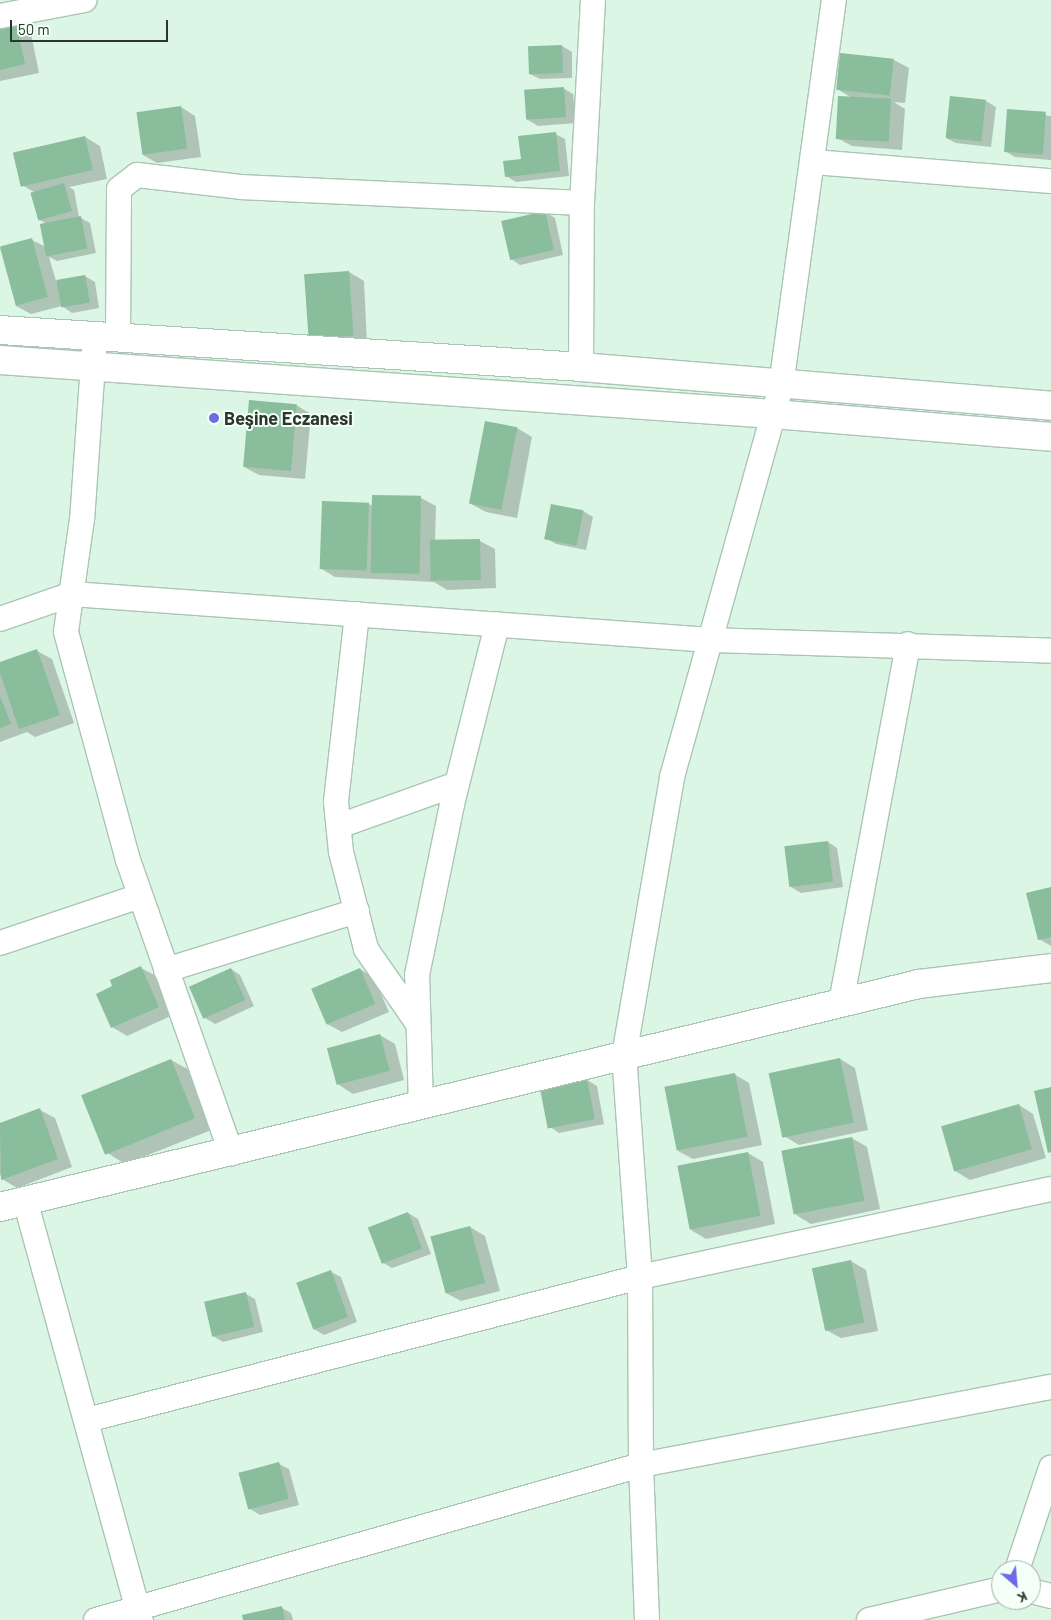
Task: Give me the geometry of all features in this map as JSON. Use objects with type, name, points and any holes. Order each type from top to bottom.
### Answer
[{"type":"street","points":[[0,16],[84,0]]},
{"type":"street","points":[[581,367],[582,203],[593,0]]},
{"type":"street","points":[[647,1620],[641,1464],[640,1277],[624,1056],[672,777],[780,386],[813,162],[834,0]]},
{"type":"street","points":[[813,162],[1051,181]]},
{"type":"street","points":[[231,1153],[140,896],[66,632],[82,519],[92,366],[106,336],[119,189],[137,175],[240,187],[582,203]]},
{"type":"street","points":[[0,330],[581,367],[780,386],[1051,406]]},
{"type":"street","points":[[0,360],[772,414],[1051,437]]},
{"type":"street","points":[[0,619],[72,594],[710,640],[908,644],[1051,651]]},
{"type":"street","points":[[357,614],[336,802],[341,852],[366,949],[416,1021]]},
{"type":"street","points":[[421,1106],[416,1021],[417,975],[457,784],[497,625]]},
{"type":"street","points":[[841,1003],[908,644]]},
{"type":"street","points":[[338,826],[457,784]]},
{"type":"street","points":[[0,943],[140,896]]},
{"type":"street","points":[[166,970],[357,911]]},
{"type":"street","points":[[139,1615],[87,1420],[12,1204],[231,1153],[919,984],[1051,968]]},
{"type":"street","points":[[87,1420],[640,1277],[1051,1189]]},
{"type":"street","points":[[96,1620],[139,1615],[641,1464],[1051,1387]]},
{"type":"street","points":[[1020,1560],[1051,1468]]},
{"type":"street","points":[[870,1620],[991,1591]]},
{"type":"building","points":[[14,14],[25,64],[0,70],[0,17]]},
{"type":"building","points":[[562,45],[563,73],[529,74],[528,46]]},
{"type":"building","points":[[840,53],[894,59],[890,95],[836,90]]},
{"type":"building","points":[[564,87],[566,117],[526,120],[524,90]]},
{"type":"building","points":[[838,96],[891,99],[889,142],[836,139]]},
{"type":"building","points":[[950,96],[986,100],[981,142],[946,138]]},
{"type":"building","points":[[181,106],[187,149],[142,155],[136,112]]},
{"type":"building","points":[[1007,109],[1046,112],[1043,155],[1004,152]]},
{"type":"building","points":[[556,132],[560,171],[505,177],[503,161],[521,159],[518,136]]},
{"type":"building","points":[[85,136],[93,170],[21,187],[13,153]]},
{"type":"building","points":[[64,183],[72,211],[38,221],[30,193]]},
{"type":"building","points":[[545,211],[554,250],[510,260],[501,221]]},
{"type":"building","points":[[81,216],[87,248],[46,256],[40,224]]},
{"type":"building","points":[[32,238],[48,297],[16,305],[0,247]]},
{"type":"building","points":[[349,271],[354,336],[309,339],[304,274]]},
{"type":"building","points":[[85,275],[90,303],[61,308],[56,280]]},
{"type":"building","points":[[249,400],[297,404],[291,471],[243,467]]},
{"type":"building","points":[[485,421],[517,427],[501,510],[469,503]]},
{"type":"building","points":[[372,495],[421,496],[420,574],[371,573]]},
{"type":"building","points":[[322,501],[369,503],[367,571],[320,569]]},
{"type":"building","points":[[551,504],[583,510],[577,546],[544,539]]},
{"type":"building","points":[[480,539],[481,580],[431,581],[430,540]]},
{"type":"building","points":[[37,649],[60,715],[19,729],[0,673],[0,662]]},
{"type":"building","points":[[0,696],[11,724],[0,728]]},
{"type":"building","points":[[828,841],[833,882],[789,887],[784,846]]},
{"type":"building","points":[[1051,887],[1051,937],[1038,940],[1026,893]]},
{"type":"building","points":[[141,966],[159,1007],[111,1028],[96,994],[112,986],[110,980]]},
{"type":"building","points":[[231,968],[245,1000],[203,1019],[189,987]]},
{"type":"building","points":[[360,968],[375,1004],[326,1025],[311,989]]},
{"type":"building","points":[[380,1034],[390,1071],[337,1085],[327,1048]]},
{"type":"building","points":[[840,1058],[854,1123],[782,1138],[769,1073]]},
{"type":"building","points":[[171,1059],[195,1118],[105,1155],[81,1095]]},
{"type":"building","points":[[735,1073],[747,1137],[677,1151],[664,1087]]},
{"type":"building","points":[[587,1079],[595,1119],[548,1128],[540,1088]]},
{"type":"building","points":[[1051,1087],[1051,1152],[1048,1153],[1034,1091]]},
{"type":"building","points":[[1019,1104],[1032,1149],[954,1172],[941,1126]]},
{"type":"building","points":[[40,1108],[58,1159],[1,1180],[0,1123]]},
{"type":"building","points":[[852,1137],[864,1201],[794,1215],[781,1151]]},
{"type":"building","points":[[748,1152],[760,1216],[690,1230],[677,1166]]},
{"type":"building","points":[[408,1212],[422,1248],[382,1264],[368,1227]]},
{"type":"building","points":[[470,1226],[485,1283],[446,1294],[430,1237]]},
{"type":"building","points":[[851,1260],[864,1323],[825,1331],[812,1268]]},
{"type":"building","points":[[331,1270],[348,1317],[313,1330],[296,1283]]},
{"type":"building","points":[[246,1292],[254,1327],[212,1337],[204,1302]]},
{"type":"building","points":[[279,1462],[289,1499],[248,1510],[238,1473]]},
{"type":"building","points":[[282,1606],[285,1620],[243,1620],[242,1615]]},
{"type":"place","name":"Beşine Eczanesi","points":[[214,418]]}]
